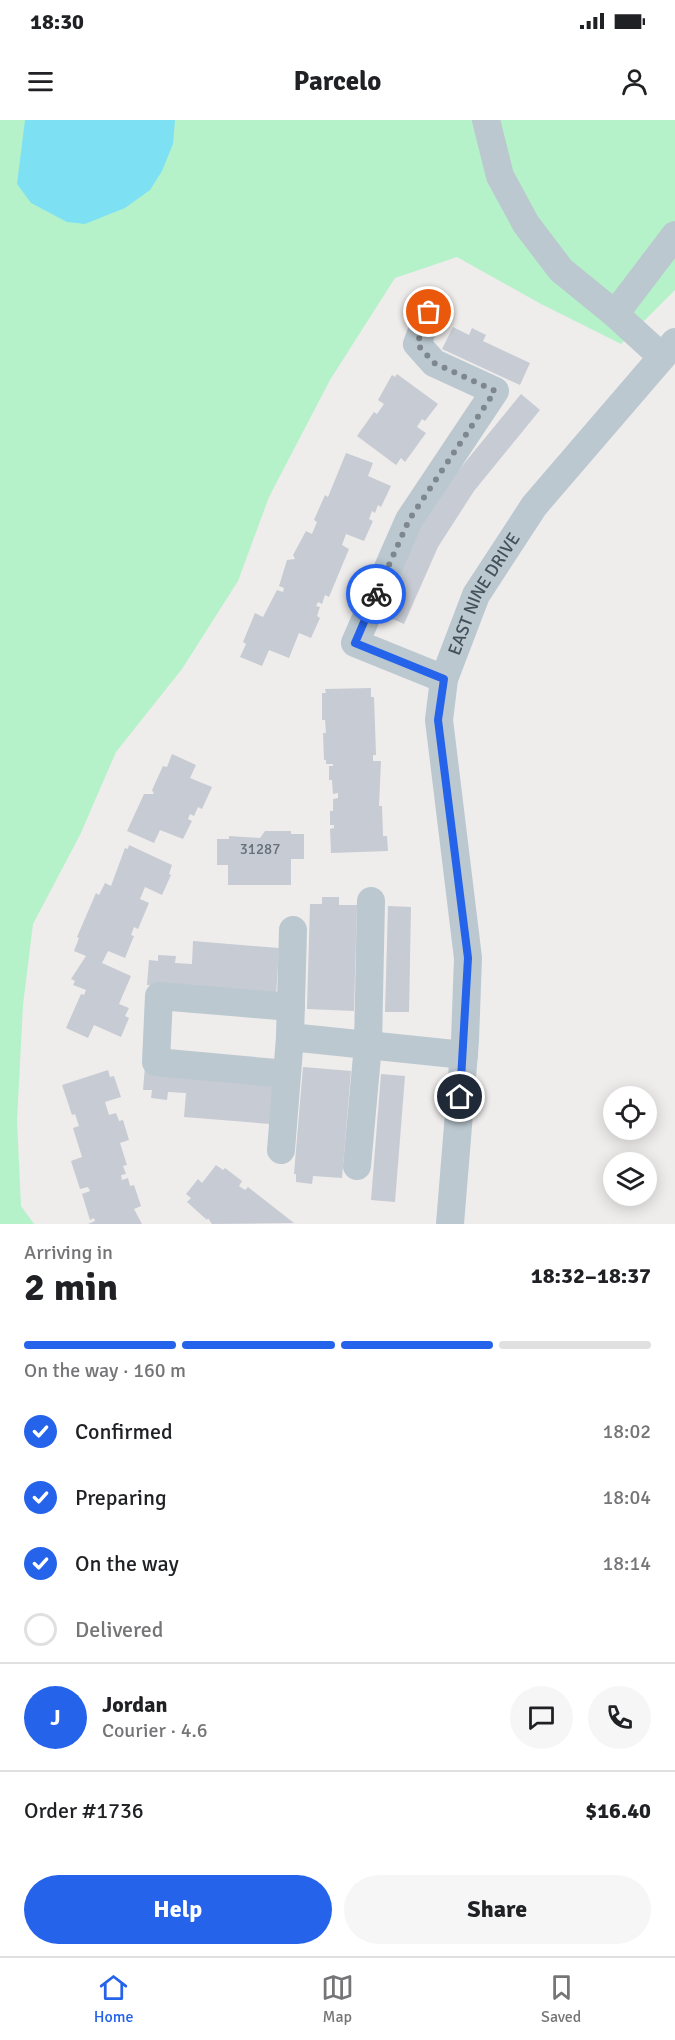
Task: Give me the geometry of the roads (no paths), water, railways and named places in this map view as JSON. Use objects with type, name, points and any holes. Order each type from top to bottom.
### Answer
[{"type":"street","points":[[486,120],[500,176],[526,224],[561,270],[615,314],[669,350]]},
{"type":"street","points":[[615,314],[675,234]]},
{"type":"street","points":[[429,312],[417,344],[434,363],[495,391],[409,520],[355,643],[444,679]]},
{"type":"street","name":"EAST NINE DRIVE","points":[[450,1224],[464,1055],[468,958],[438,720],[444,679],[476,595],[534,506],[669,350]]},
{"type":"street","points":[[357,1166],[368,1045],[371,901]]},
{"type":"street","points":[[281,1149],[290,1036],[293,930]]},
{"type":"street","points":[[287,1074],[156,1062],[159,996],[291,1007]]},
{"type":"street","points":[[290,1036],[464,1055]]},
{"type":"water","points":[[25,120],[175,120],[173,144],[162,171],[150,190],[125,208],[85,224],[67,222],[31,203],[17,184]]}]
